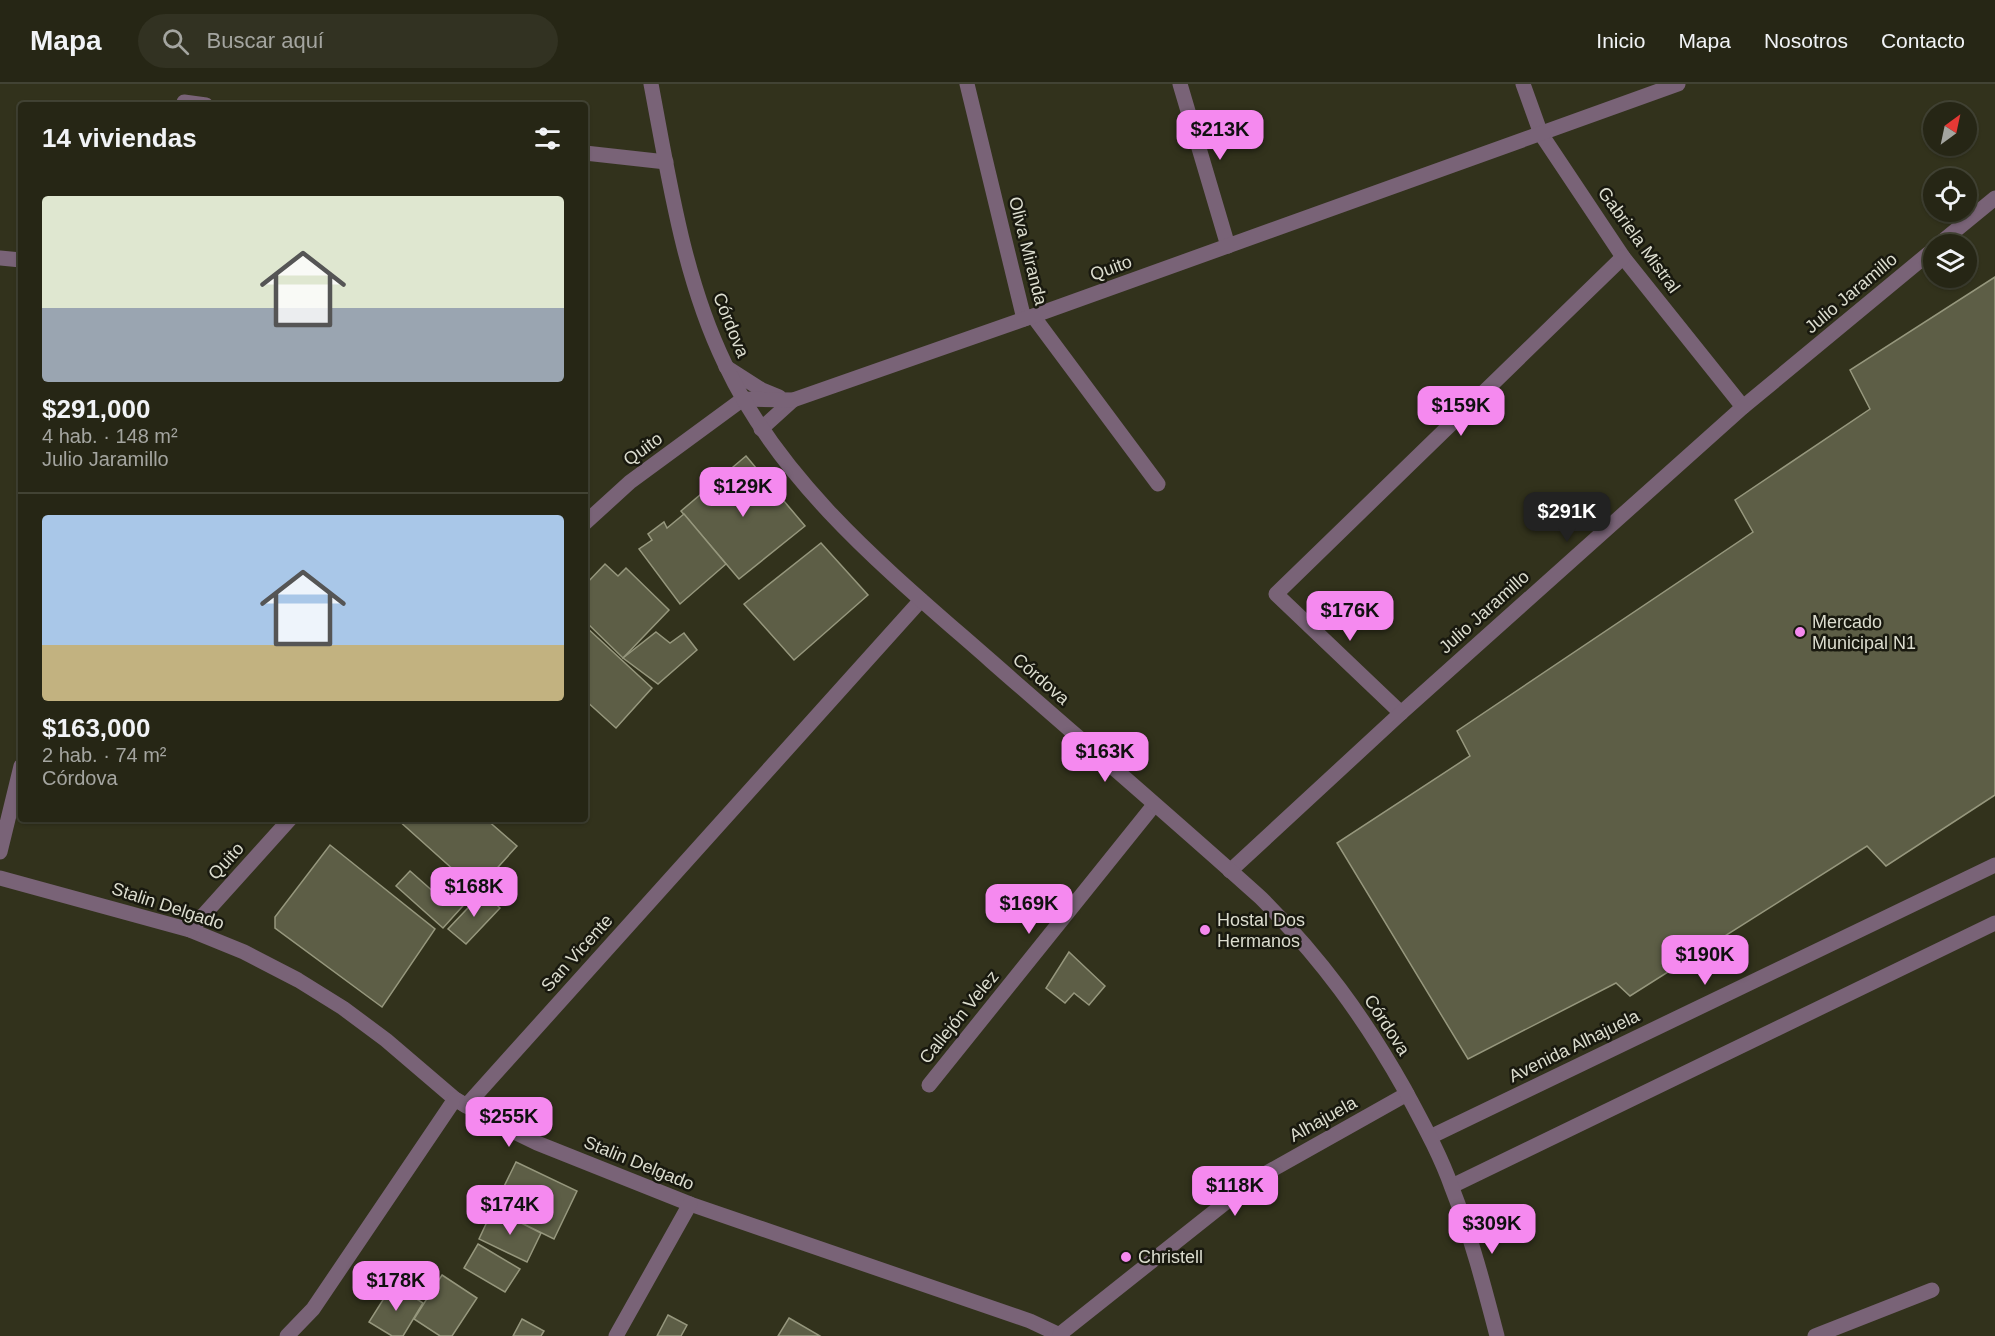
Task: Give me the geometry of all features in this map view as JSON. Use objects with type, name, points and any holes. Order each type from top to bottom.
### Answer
[{"type":"street","name":"Córdova","points":[[651,84],[666,162],[700,305],[726,367],[761,429],[793,471],[825,507],[921,600],[1230,871],[1284,921],[1316,956],[1376,1041],[1430,1137],[1452,1186],[1468,1232],[1497,1336]]},
{"type":"street","name":"Oliva Miranda","points":[[967,84],[1029,318],[1158,484]]},
{"type":"street","points":[[1180,84],[1228,246]]},
{"type":"street","name":"Gabriela Mistral","points":[[1523,84],[1541,134],[1623,257],[1743,407]]},
{"type":"street","name":"Quito","points":[[588,520],[630,482],[743,399],[793,400],[1029,318],[1678,84]]},
{"type":"street","points":[[588,153],[666,162]]},
{"type":"street","points":[[1951,234],[1995,198]]},
{"type":"street","points":[[1401,713],[1276,594],[1623,257]]},
{"type":"street","points":[[0,258],[18,260]]},
{"type":"street","name":"Julio Jaramillo","points":[[1230,871],[1401,713],[1743,407],[1923,258]]},
{"type":"street","points":[[726,367],[771,395],[793,400]]},
{"type":"street","points":[[761,429],[793,400]]},
{"type":"street","name":"San Vicente","points":[[287,1336],[313,1309],[460,1103],[921,600]]},
{"type":"street","points":[[0,852],[18,778]]},
{"type":"street","name":"Callejón Velez","points":[[929,1085],[1154,805]]},
{"type":"street","name":"Quito","points":[[190,930],[287,822]]},
{"type":"street","name":"Avenida Alhajuela","points":[[1430,1137],[1995,866]]},
{"type":"street","name":"Stalin Delgado","points":[[0,878],[190,930],[244,952],[289,975],[343,1008],[386,1040],[460,1103],[537,1143],[690,1204],[1030,1321],[1061,1335]]},
{"type":"street","points":[[1452,1186],[1995,923]]},
{"type":"street","name":"Alhajuela","points":[[1061,1335],[1254,1180],[1407,1094]]},
{"type":"street","points":[[616,1336],[690,1204]]},
{"type":"street","points":[[1815,1336],[1932,1290]]},
{"type":"building","name":"Mercado Municipal N1","points":[[1995,277],[1995,795],[1886,866],[1867,846],[1630,996],[1616,983],[1468,1059],[1337,843],[1470,756],[1457,731],[1753,532],[1735,500],[1870,409],[1850,370]]},
{"type":"building","points":[[746,456],[805,526],[739,579],[681,511]]},
{"type":"building","points":[[684,514],[726,564],[680,604],[639,549],[652,540],[648,534],[664,522],[667,528]]},
{"type":"building","points":[[821,543],[868,595],[794,660],[744,604]]},
{"type":"building","points":[[605,564],[618,576],[626,568],[669,610],[623,658],[588,624],[588,582]]},
{"type":"building","points":[[588,629],[652,688],[616,728],[588,703]]},
{"type":"building","points":[[656,632],[670,643],[684,633],[697,650],[658,684],[623,658]]},
{"type":"building","points":[[400,822],[489,822],[517,846],[443,928],[396,886],[410,871],[436,894],[456,872]]},
{"type":"building","points":[[330,845],[435,929],[382,1007],[275,928],[275,917]]},
{"type":"building","points":[[483,892],[500,908],[466,944],[448,929]]},
{"type":"building","points":[[1069,952],[1105,986],[1089,1005],[1074,993],[1065,1003],[1046,988]]},
{"type":"building","points":[[516,1162],[577,1191],[554,1239],[493,1209]]},
{"type":"building","points":[[493,1209],[541,1233],[527,1262],[479,1239]]},
{"type":"building","points":[[478,1244],[520,1269],[505,1292],[464,1268]]},
{"type":"building","points":[[442,1275],[477,1298],[452,1336],[440,1336],[414,1319]]},
{"type":"building","points":[[393,1284],[423,1303],[403,1336],[392,1336],[369,1322]]},
{"type":"building","points":[[668,1315],[687,1325],[681,1336],[657,1336]]},
{"type":"building","points":[[789,1318],[820,1336],[778,1336]]},
{"type":"building","points":[[522,1319],[544,1331],[541,1336],[513,1336]]},
{"type":"place","name":"Mercado Municipal N1","points":[[1800,632]]},
{"type":"place","name":"Hostal Dos Hermanos","points":[[1205,930]]},
{"type":"place","name":"Christell","points":[[1126,1257]]}]
